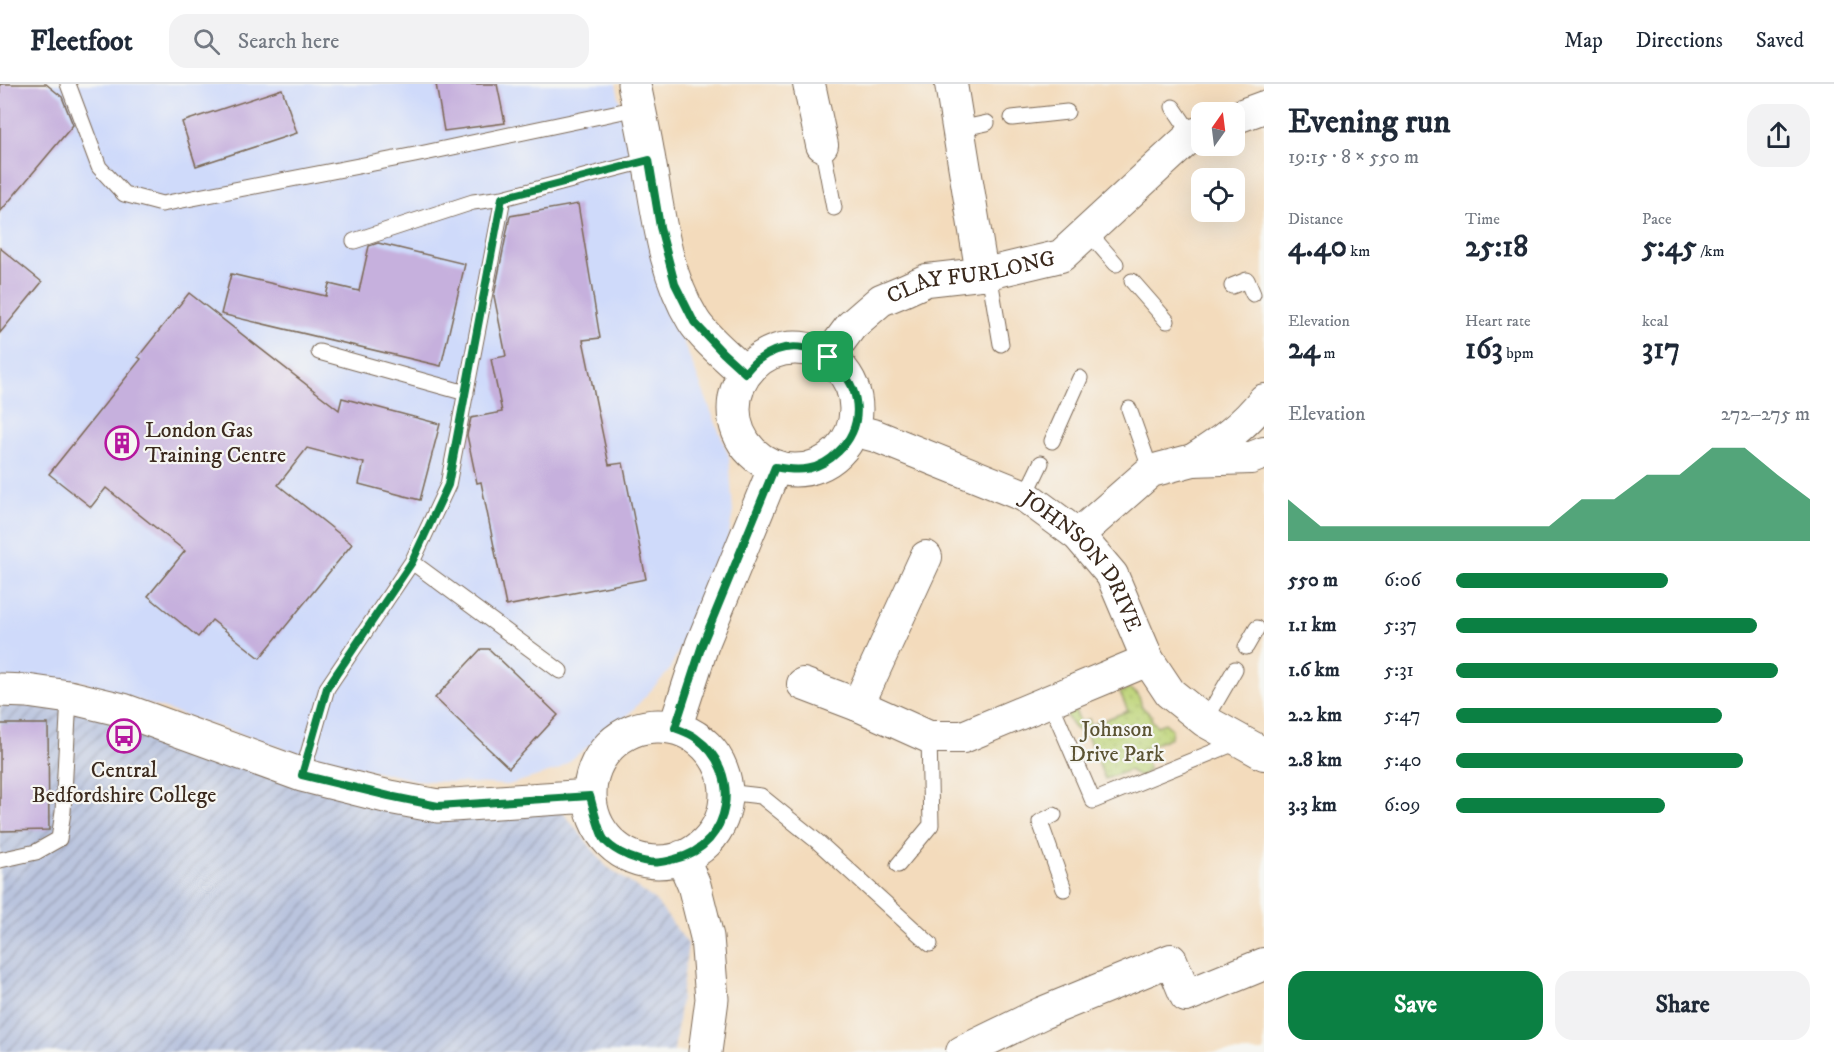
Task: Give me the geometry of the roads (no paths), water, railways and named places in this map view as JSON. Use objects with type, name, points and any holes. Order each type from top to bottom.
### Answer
[{"type":"street","points":[[809,84],[822,145]]},
{"type":"street","points":[[951,84],[973,126],[986,274]]},
{"type":"street","points":[[636,96],[660,227],[675,284],[694,322],[745,373]]},
{"type":"street","points":[[1245,114],[1264,106]]},
{"type":"street","name":"CLAY FURLONG","points":[[828,357],[851,326],[881,300],[927,280],[986,274],[1061,256],[1191,138]]},
{"type":"street","points":[[792,347],[811,349],[828,357],[843,370],[853,387],[857,406],[853,430],[844,446],[831,460],[813,468],[794,471],[775,467],[758,458],[744,444],[736,428],[733,409],[736,390],[745,373],[758,360],[774,351],[792,347]]},
{"type":"street","points":[[1193,460],[1224,440],[1251,417],[1264,400]]},
{"type":"street","name":"JOHNSON DRIVE","points":[[853,430],[876,436],[1025,496],[1078,535],[1112,575],[1148,660],[1170,693],[1205,721],[1256,745]]},
{"type":"street","points":[[1078,535],[1151,471],[1193,460],[1251,458],[1264,453]]},
{"type":"street","points":[[675,728],[702,645],[775,467]]},
{"type":"street","points":[[858,705],[926,557]]},
{"type":"street","points":[[803,684],[858,705],[929,737],[963,737],[1148,660]]},
{"type":"street","points":[[0,690],[27,691],[123,710],[302,775],[438,806],[590,796]]},
{"type":"street","points":[[651,726],[675,728],[695,737],[711,752],[723,773],[726,792],[724,813],[715,833],[700,849],[682,857],[654,864],[627,857],[604,839],[590,796],[594,767],[608,747],[627,732],[651,726]]},
{"type":"street","points":[[682,857],[694,885],[707,937],[712,999],[705,1052]]},
{"type":"street","points":[[962,1052],[1042,1013],[1171,960],[1186,996],[1264,964]]},
{"type":"lane","points":[[68,84],[99,167],[124,194],[162,204],[426,153],[636,96]]},
{"type":"lane","points":[[1173,106],[1191,126]]},
{"type":"lane","points":[[1012,118],[1067,112]]},
{"type":"lane","points":[[822,145],[834,208]]},
{"type":"lane","points":[[354,241],[473,202],[502,198],[649,160]]},
{"type":"lane","points":[[302,775],[327,688],[412,562],[448,485],[502,198]]},
{"type":"lane","points":[[1089,232],[1116,264]]},
{"type":"lane","points":[[986,274],[1001,344]]},
{"type":"lane","points":[[1232,286],[1247,280],[1253,294]]},
{"type":"lane","points":[[1132,281],[1167,321]]},
{"type":"lane","points":[[319,352],[466,393]]},
{"type":"lane","points":[[1052,441],[1080,378]]},
{"type":"lane","points":[[1129,409],[1151,471]]},
{"type":"lane","points":[[1025,496],[1041,463]]},
{"type":"lane","points":[[412,562],[560,672]]},
{"type":"lane","points":[[1246,646],[1257,628]]},
{"type":"lane","points":[[1205,721],[1235,669]]},
{"type":"lane","points":[[0,860],[36,852],[59,839],[63,812],[69,698]]},
{"type":"lane","points":[[1050,701],[1086,803],[1256,745]]},
{"type":"lane","points":[[898,865],[931,825],[929,737]]},
{"type":"lane","points":[[726,792],[761,796],[818,842],[930,944]]},
{"type":"lane","points":[[1054,815],[1040,822],[1064,889]]},
{"type":"place","name":"London Gas Training Centre","points":[[122,443]]},
{"type":"place","name":"Central Bedfordshire College","points":[[124,736]]},
{"type":"park label","name":"Johnson Drive Park","points":[[1117,742]]}]
